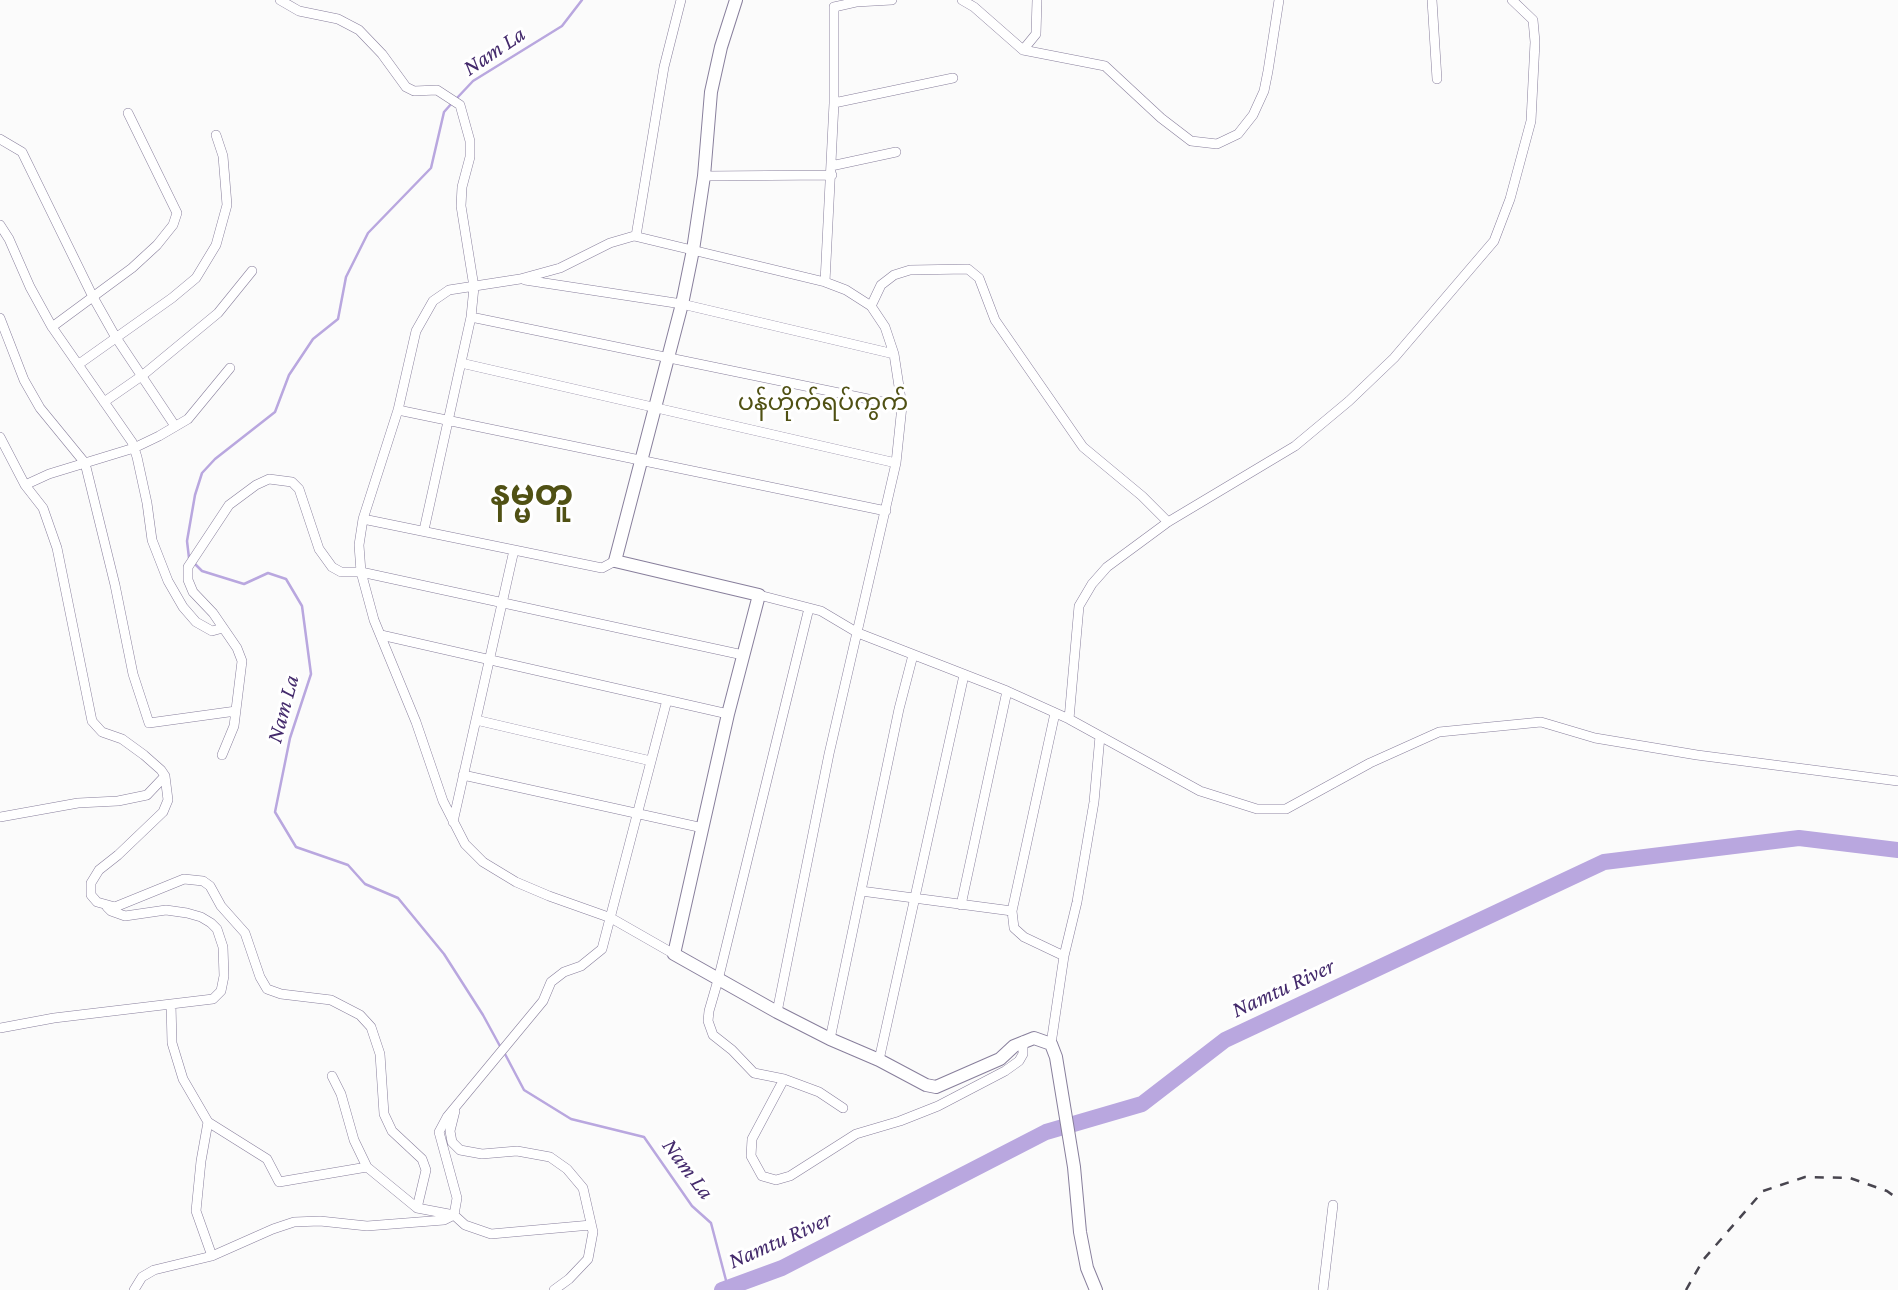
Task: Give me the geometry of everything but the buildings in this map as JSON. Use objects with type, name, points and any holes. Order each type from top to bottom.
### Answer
[{"type":"main road","points":[[736,0],[721,47],[711,92],[704,176],[682,304],[615,561],[759,595],[728,714],[674,954],[776,1012],[926,1085],[936,1087],[1000,1059],[1023,1041],[1034,1038],[1051,1044],[1056,1057],[1074,1167],[1080,1232],[1087,1268],[1096,1290]]},
{"type":"street","points":[[280,0],[299,11],[338,19],[359,30],[382,54],[407,87],[414,91],[437,90],[458,104],[470,141],[470,157],[462,187],[461,206],[474,287],[471,317],[424,530]]},
{"type":"street","points":[[636,236],[664,66],[681,0]]},
{"type":"street","points":[[825,282],[832,171],[834,7],[856,2],[892,0]]},
{"type":"street","points":[[962,0],[974,7],[1023,50],[1105,66],[1191,141],[1217,144],[1238,134],[1253,115],[1264,91],[1279,0]]},
{"type":"street","points":[[1023,50],[1036,34],[1037,0]]},
{"type":"street","points":[[1432,0],[1437,79]]},
{"type":"street","points":[[1069,719],[1079,606],[1092,584],[1107,567],[1168,522],[1296,446],[1349,401],[1403,348],[1494,241],[1510,199],[1531,121],[1535,42],[1533,20],[1512,0]]},
{"type":"street","points":[[834,103],[953,78]]},
{"type":"street","points":[[52,327],[131,268],[157,245],[173,225],[177,213],[128,113]]},
{"type":"street","points":[[79,364],[172,298],[195,278],[216,246],[227,205],[223,156],[216,135]]},
{"type":"street","points":[[0,139],[22,152],[93,297],[175,426]]},
{"type":"street","points":[[704,176],[832,171],[896,152]]},
{"type":"street","points":[[0,225],[52,327],[134,448],[147,503],[152,540],[168,581],[183,607],[197,622],[212,631],[223,628]]},
{"type":"street","points":[[674,954],[611,918],[516,882],[482,862],[465,844],[453,822],[374,620],[361,572],[359,545],[363,519],[398,410],[416,331],[433,301],[449,290],[520,279],[560,268],[610,243],[636,236],[825,282],[846,290],[871,306],[885,327],[894,354],[902,406],[896,463],[829,754],[776,1012]]},
{"type":"street","points":[[871,306],[881,285],[894,275],[911,270],[968,269],[979,278],[995,320],[1083,447],[1142,496],[1168,522]]},
{"type":"street","points":[[104,402],[143,375],[218,313],[252,271]]},
{"type":"street","points":[[520,279],[682,304],[894,354]]},
{"type":"street","points":[[471,317],[902,406]]},
{"type":"street","points":[[0,318],[24,380],[40,408],[85,463],[116,585],[133,674],[149,723],[236,711]]},
{"type":"street","points":[[461,363],[896,463]]},
{"type":"street","points":[[25,485],[134,448],[188,419],[230,368]]},
{"type":"street","points":[[398,410],[886,511]]},
{"type":"street","points":[[0,437],[25,485],[43,508],[57,548],[92,721],[102,732],[122,739],[144,755],[161,769],[165,776],[167,800],[163,812],[99,870],[91,883],[91,895],[97,902],[115,906],[184,879],[203,881],[210,886],[221,906],[245,933],[260,977],[267,989],[293,997],[331,1000],[359,1015],[371,1027],[380,1054],[384,1114],[392,1131],[422,1158],[426,1170],[417,1208]]},
{"type":"street","points":[[222,755],[234,726],[242,661],[237,648],[223,628],[193,592],[188,580],[188,567],[229,505],[270,479],[292,482],[299,489],[319,549],[332,567],[341,572],[361,572],[743,655]]},
{"type":"street","points":[[363,519],[602,568],[615,561]]},
{"type":"street","points":[[453,822],[514,550]]},
{"type":"street","points":[[759,595],[821,611],[858,633],[1007,691],[1069,719],[1200,791],[1257,809],[1286,809],[1370,763],[1439,732],[1541,723],[1595,738],[1697,755],[1898,781]]},
{"type":"street","points":[[808,608],[708,1021],[713,1035],[754,1073],[784,1079],[819,1092],[843,1108]]},
{"type":"street","points":[[381,635],[728,714]]},
{"type":"street","points":[[830,1039],[899,709],[913,655]]},
{"type":"street","points":[[879,1060],[964,675]]},
{"type":"street","points":[[961,905],[1007,691]]},
{"type":"street","points":[[454,1215],[457,1198],[439,1132],[457,1105],[543,1001],[551,982],[564,972],[581,967],[602,949],[667,700]]},
{"type":"street","points":[[1055,713],[1012,911],[1014,928],[1024,937],[1064,956]]},
{"type":"street","points":[[475,720],[651,761]]},
{"type":"street","points":[[1051,1044],[1064,956],[1085,861],[1100,736]]},
{"type":"street","points":[[463,775],[703,828]]},
{"type":"street","points":[[0,817],[78,803],[118,801],[147,795],[165,776]]},
{"type":"street","points":[[861,891],[1012,911]]},
{"type":"street","points":[[0,1028],[54,1018],[213,999],[221,992],[224,976],[223,947],[217,929],[201,917],[166,910],[125,916],[111,911],[105,905]]},
{"type":"street","points":[[171,1004],[172,1043],[183,1079],[208,1122],[267,1159],[279,1182],[367,1167]]},
{"type":"street","points":[[784,1079],[756,1130],[751,1156],[762,1176],[776,1180],[790,1177],[856,1134],[937,1106],[1005,1071],[1019,1061],[1023,1054],[1023,1041]]},
{"type":"street","points":[[332,1076],[341,1094],[354,1140],[367,1167],[417,1208],[454,1215],[464,1225],[491,1234],[591,1226]]},
{"type":"street","points":[[457,1105],[450,1131],[452,1142],[460,1150],[482,1154],[517,1151],[550,1157],[567,1169],[583,1188],[593,1232],[588,1259],[554,1290]]},
{"type":"street","points":[[208,1122],[196,1211],[212,1256]]},
{"type":"street","points":[[1323,1290],[1333,1205]]},
{"type":"street","points":[[134,1290],[142,1277],[154,1270],[212,1256],[294,1222],[320,1221],[367,1226],[444,1220],[454,1215]]},
{"type":"waterway","name":"Nam La","points":[[457,98],[473,81],[562,26],[582,0]]},
{"type":"waterway","name":"Nam La","points":[[189,558],[187,541],[202,473],[215,459],[275,412],[289,375],[313,339],[338,319],[346,277],[368,233],[431,168],[444,112],[452,103]]},
{"type":"waterway","name":"Nam La","points":[[194,563],[202,571],[244,584],[268,573],[286,579],[302,606],[311,674],[290,738],[275,812],[296,847],[348,865],[365,884],[398,898],[444,954],[501,1048]]},
{"type":"waterway","name":"Namtu River","points":[[722,1290],[782,1268],[1046,1132],[1142,1104],[1225,1040],[1604,862],[1799,838],[1898,850]]},
{"type":"waterway","name":"Nam La","points":[[505,1054],[524,1090],[571,1119],[644,1137],[692,1206],[711,1223],[728,1288]]},
{"type":"railway","points":[[1686,1290],[1703,1260],[1763,1191],[1805,1177],[1850,1178],[1887,1191],[1898,1199]]},
{"type":"district","name":"ပန်ဟိုက်ရပ်ကွက်","points":[[823,403]]},
{"type":"district","name":"နမ္မတူ","points":[[532,494]]}]
